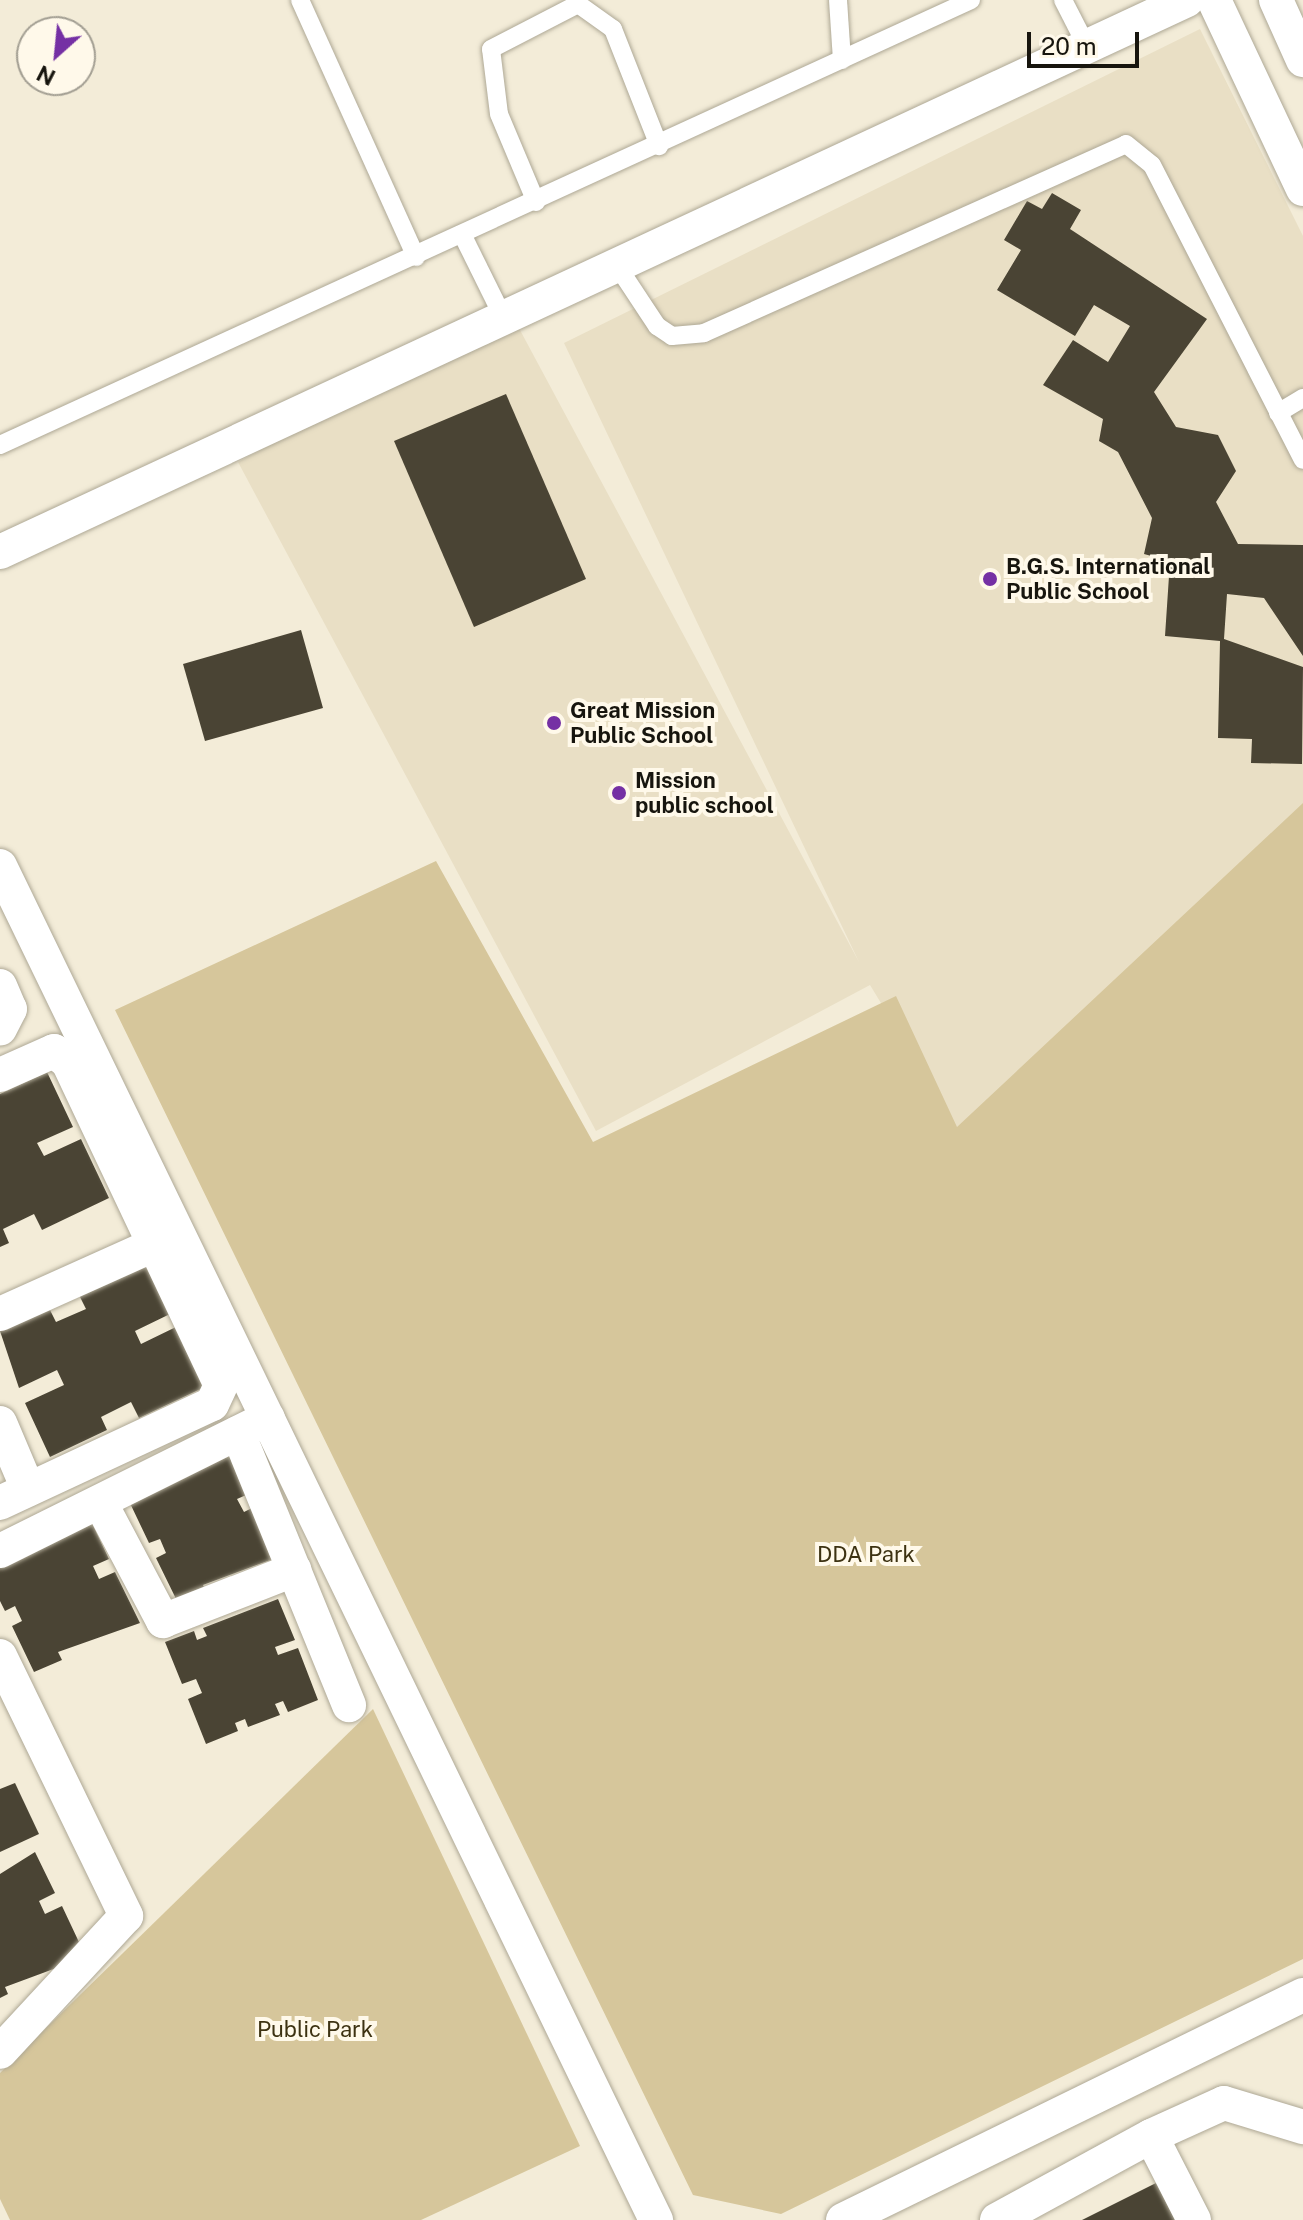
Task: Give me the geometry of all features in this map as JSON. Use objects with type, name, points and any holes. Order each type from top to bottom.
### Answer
[{"type":"street","points":[[0,552],[1187,0]]},
{"type":"street","points":[[1214,0],[1303,189]]},
{"type":"street","points":[[1276,0],[1301,48]]},
{"type":"street","points":[[0,866],[165,1240],[253,1425],[656,2220]]},
{"type":"street","points":[[0,986],[10,1009],[0,1029]]},
{"type":"street","points":[[0,1075],[54,1051],[68,1062],[165,1240],[221,1395],[14,1496],[0,1423]]},
{"type":"street","points":[[0,1314],[165,1240]]},
{"type":"street","points":[[0,1551],[253,1425]]},
{"type":"street","points":[[253,1425],[294,1570],[349,1705]]},
{"type":"street","points":[[100,1502],[163,1621],[294,1570]]},
{"type":"street","points":[[0,1656],[126,1916],[0,2052]]},
{"type":"street","points":[[843,2220],[1303,1995]]},
{"type":"street","points":[[997,2220],[1151,2136],[1224,2103],[1303,2127]]},
{"type":"street","points":[[1151,2136],[1194,2220]]},
{"type":"lane","points":[[300,0],[416,257]]},
{"type":"lane","points":[[838,0],[842,60]]},
{"type":"lane","points":[[0,445],[463,236],[971,0]]},
{"type":"lane","points":[[1063,0],[1087,47]]},
{"type":"lane","points":[[536,202],[499,114],[491,49],[578,4],[613,29],[659,146]]},
{"type":"lane","points":[[618,267],[657,326],[672,336],[704,333],[1126,144],[1152,165],[1303,460]]},
{"type":"lane","points":[[463,236],[504,319]]},
{"type":"lane","points":[[1278,413],[1303,398]]},
{"type":"shaded area","name":"B.G.S. International Public School","points":[[1200,29],[1303,236],[1303,816],[957,1128],[870,985],[596,1131],[238,462],[513,317],[859,962],[564,343]]},
{"type":"green space","name":"DDA Park","points":[[1303,803],[1303,1959],[781,2214],[693,2195],[115,1010],[436,861],[593,1142],[896,996],[957,1127]]},
{"type":"green space","name":"Public Park","points":[[373,1709],[580,2146],[421,2220],[10,2220],[0,2199],[0,2073]]},
{"type":"building","points":[[1052,193],[1081,210],[1070,229],[1207,319],[1154,392],[1176,427],[1218,435],[1236,471],[1216,502],[1238,544],[1303,545],[1303,656],[1264,598],[1227,594],[1224,639],[1303,667],[1302,764],[1251,763],[1252,739],[1218,738],[1220,641],[1165,636],[1170,561],[1144,554],[1152,518],[1118,452],[1099,441],[1103,419],[1043,385],[1073,340],[1108,362],[1130,326],[1094,305],[1075,336],[997,290],[1021,250],[1004,240],[1027,201],[1042,209]]},
{"type":"building","points":[[506,394],[586,579],[474,627],[394,441]]},
{"type":"building","points":[[301,630],[323,708],[205,741],[183,664]]},
{"type":"building","points":[[47,1072],[73,1127],[37,1143],[44,1156],[81,1139],[109,1198],[42,1230],[34,1214],[3,1229],[9,1243],[0,1247],[0,1094]]},
{"type":"building","points":[[144,1260],[170,1314],[135,1331],[141,1344],[178,1326],[207,1386],[139,1418],[131,1402],[101,1417],[107,1430],[50,1457],[25,1403],[64,1385],[57,1370],[19,1388],[0,1331],[49,1308],[56,1322],[86,1309],[77,1291]]},
{"type":"building","points":[[234,1450],[253,1492],[237,1499],[244,1512],[260,1504],[284,1555],[203,1585],[206,1592],[179,1605],[156,1558],[166,1553],[160,1539],[149,1543],[128,1499]]},
{"type":"building","points":[[89,1517],[109,1559],[93,1566],[99,1579],[115,1572],[140,1623],[58,1652],[62,1660],[34,1672],[12,1626],[22,1621],[15,1606],[5,1611],[0,1601],[0,1559]]},
{"type":"building","points":[[278,1599],[295,1640],[275,1647],[278,1655],[298,1648],[318,1700],[288,1712],[283,1701],[275,1704],[280,1715],[248,1727],[245,1719],[235,1723],[238,1731],[206,1744],[188,1699],[202,1693],[196,1679],[182,1684],[165,1642],[194,1631],[197,1640],[207,1636],[203,1628]]},
{"type":"building","points":[[15,1783],[39,1834],[0,1852],[0,1789]]},
{"type":"building","points":[[35,1852],[55,1893],[39,1901],[45,1914],[62,1906],[86,1957],[5,1987],[8,1994],[0,1998],[0,1874]]},
{"type":"building","points":[[1160,2181],[1179,2220],[1082,2220]]},
{"type":"place","name":"B.G.S. International Public School","points":[[990,579]]},
{"type":"place","name":"Great Mission Public School","points":[[554,723]]},
{"type":"place","name":"Mission public school","points":[[619,793]]}]
